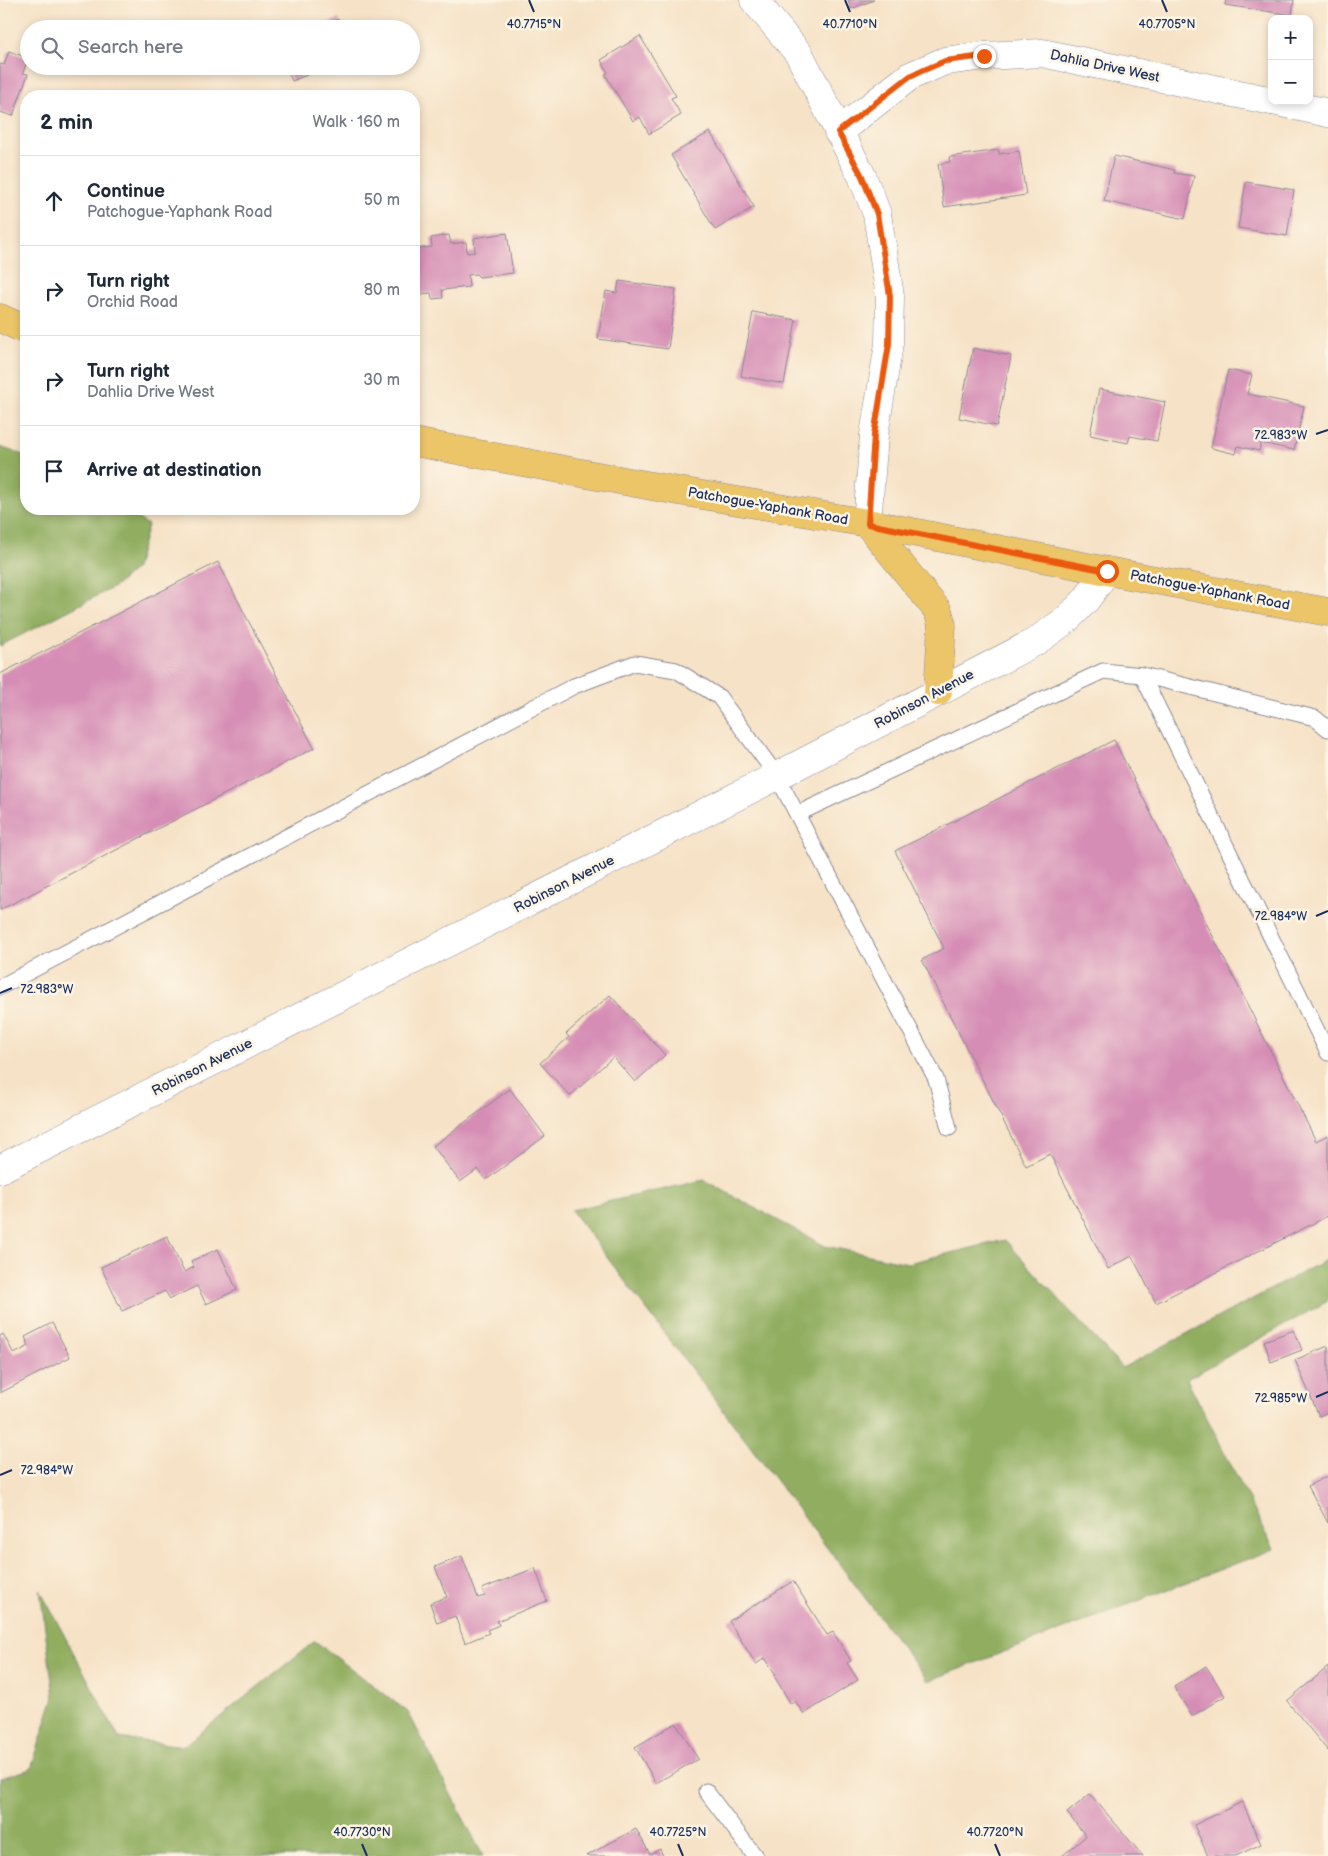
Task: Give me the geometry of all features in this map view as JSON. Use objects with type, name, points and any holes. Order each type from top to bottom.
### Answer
[{"type":"main road","points":[[0,318],[20,327]]},
{"type":"main road","name":"Patchogue-Yaphank Road","points":[[420,443],[868,524],[1328,612]]},
{"type":"main road","points":[[868,524],[938,611],[942,625],[938,692]]},
{"type":"street","points":[[754,0],[799,54],[862,176],[877,214],[890,296],[889,344],[874,435],[868,524]]},
{"type":"street","name":"Dahlia Drive West","points":[[838,132],[910,76],[945,61],[984,56],[1042,53],[1268,100]]},
{"type":"street","name":"Dahlia Drive West","points":[[1291,105],[1328,113]]},
{"type":"street","name":"Robinson Avenue","points":[[0,1169],[777,776],[1036,642],[1058,626],[1085,601],[1107,571]]},
{"type":"lane","points":[[0,987],[574,686],[635,662],[676,670],[719,697],[777,776],[936,1080],[950,1128]]},
{"type":"lane","points":[[797,814],[1103,671],[1142,675],[1315,718],[1328,729]]},
{"type":"lane","points":[[1142,675],[1328,1053]]},
{"type":"lane","points":[[706,1791],[755,1856]]},
{"type":"green space","points":[[0,447],[20,454],[20,515],[132,515],[148,525],[136,568],[116,586],[0,646]]},
{"type":"green space","points":[[704,1180],[825,1246],[908,1263],[1005,1240],[1122,1368],[1328,1259],[1328,1301],[1187,1379],[1274,1549],[928,1681],[571,1210]]},
{"type":"green space","points":[[40,1590],[119,1738],[184,1746],[315,1641],[408,1712],[483,1856],[0,1856],[0,1778],[31,1769],[54,1697]]},
{"type":"building","points":[[848,0],[874,0],[851,9]]},
{"type":"building","points":[[1226,0],[1294,0],[1292,15],[1225,5]]},
{"type":"building","points":[[640,36],[676,96],[671,98],[681,115],[649,134],[640,117],[633,121],[605,74],[608,73],[601,60]]},
{"type":"building","points":[[9,51],[20,55],[20,75],[28,75],[22,90],[20,90],[20,96],[13,116],[0,112],[0,64],[4,65]]},
{"type":"building","points":[[290,75],[307,75],[292,81]]},
{"type":"building","points":[[710,132],[754,207],[715,230],[671,155]]},
{"type":"building","points":[[999,150],[999,154],[1019,151],[1026,195],[944,207],[938,164],[950,162],[949,157]]},
{"type":"building","points":[[1114,156],[1175,170],[1174,173],[1194,176],[1185,219],[1104,201]]},
{"type":"building","points":[[1246,182],[1294,190],[1287,236],[1238,228]]},
{"type":"building","points":[[507,233],[513,273],[479,277],[476,274],[468,275],[469,287],[442,290],[443,298],[432,299],[431,293],[420,294],[420,248],[432,247],[431,238],[449,235],[451,244],[466,242],[467,253],[475,252],[474,238]]},
{"type":"building","points":[[619,281],[676,289],[668,349],[598,339],[606,291],[617,293]]},
{"type":"building","points":[[753,312],[796,320],[784,384],[741,376]]},
{"type":"building","points":[[973,348],[1011,356],[997,426],[959,418]]},
{"type":"building","points":[[1228,370],[1252,375],[1247,394],[1304,406],[1294,450],[1261,443],[1259,451],[1238,446],[1236,454],[1211,448]]},
{"type":"building","points":[[1099,389],[1165,402],[1157,441],[1130,436],[1128,443],[1090,435]]},
{"type":"building","points":[[218,562],[314,748],[0,910],[0,674]]},
{"type":"building","points":[[1114,740],[1316,1141],[1328,1135],[1328,1216],[1156,1303],[1132,1256],[1108,1269],[1050,1154],[1026,1166],[922,960],[944,948],[895,851]]},
{"type":"building","points":[[610,995],[665,1055],[635,1082],[613,1057],[570,1096],[540,1063],[569,1037],[566,1034]]},
{"type":"building","points":[[510,1089],[545,1136],[486,1180],[478,1169],[460,1182],[433,1146]]},
{"type":"building","points":[[167,1236],[184,1272],[194,1267],[191,1261],[218,1249],[237,1290],[206,1304],[197,1286],[170,1299],[165,1291],[122,1311],[101,1267]]},
{"type":"building","points":[[52,1323],[70,1357],[0,1393],[0,1336],[3,1334],[14,1354],[29,1346],[25,1337]]},
{"type":"building","points":[[1294,1330],[1302,1350],[1271,1362],[1264,1341]]},
{"type":"building","points":[[1328,1346],[1328,1412],[1319,1416],[1295,1360]]},
{"type":"building","points":[[1328,1477],[1328,1523],[1308,1486]]},
{"type":"building","points":[[462,1556],[478,1598],[485,1596],[482,1589],[535,1568],[547,1601],[497,1621],[499,1625],[487,1630],[489,1633],[465,1643],[455,1616],[437,1623],[430,1603],[447,1597],[435,1567]]},
{"type":"building","points":[[793,1581],[827,1635],[833,1632],[851,1661],[847,1663],[858,1680],[804,1714],[795,1701],[791,1704],[765,1658],[756,1664],[729,1621]]},
{"type":"building","points":[[1206,1666],[1225,1696],[1192,1716],[1174,1687]]},
{"type":"building","points":[[1328,1667],[1328,1751],[1287,1701]]},
{"type":"building","points":[[676,1723],[698,1759],[656,1783],[635,1747]]},
{"type":"building","points":[[1090,1794],[1143,1856],[1062,1856],[1086,1836],[1067,1813]]},
{"type":"building","points":[[1242,1802],[1261,1844],[1236,1856],[1208,1856],[1194,1825]]},
{"type":"building","points":[[636,1829],[650,1854],[660,1849],[663,1856],[586,1856]]},
{"type":"route","points":[[984,56],[945,61],[910,76],[838,132],[862,176],[877,214],[890,296],[889,344],[874,435],[868,524],[1107,571]]}]
